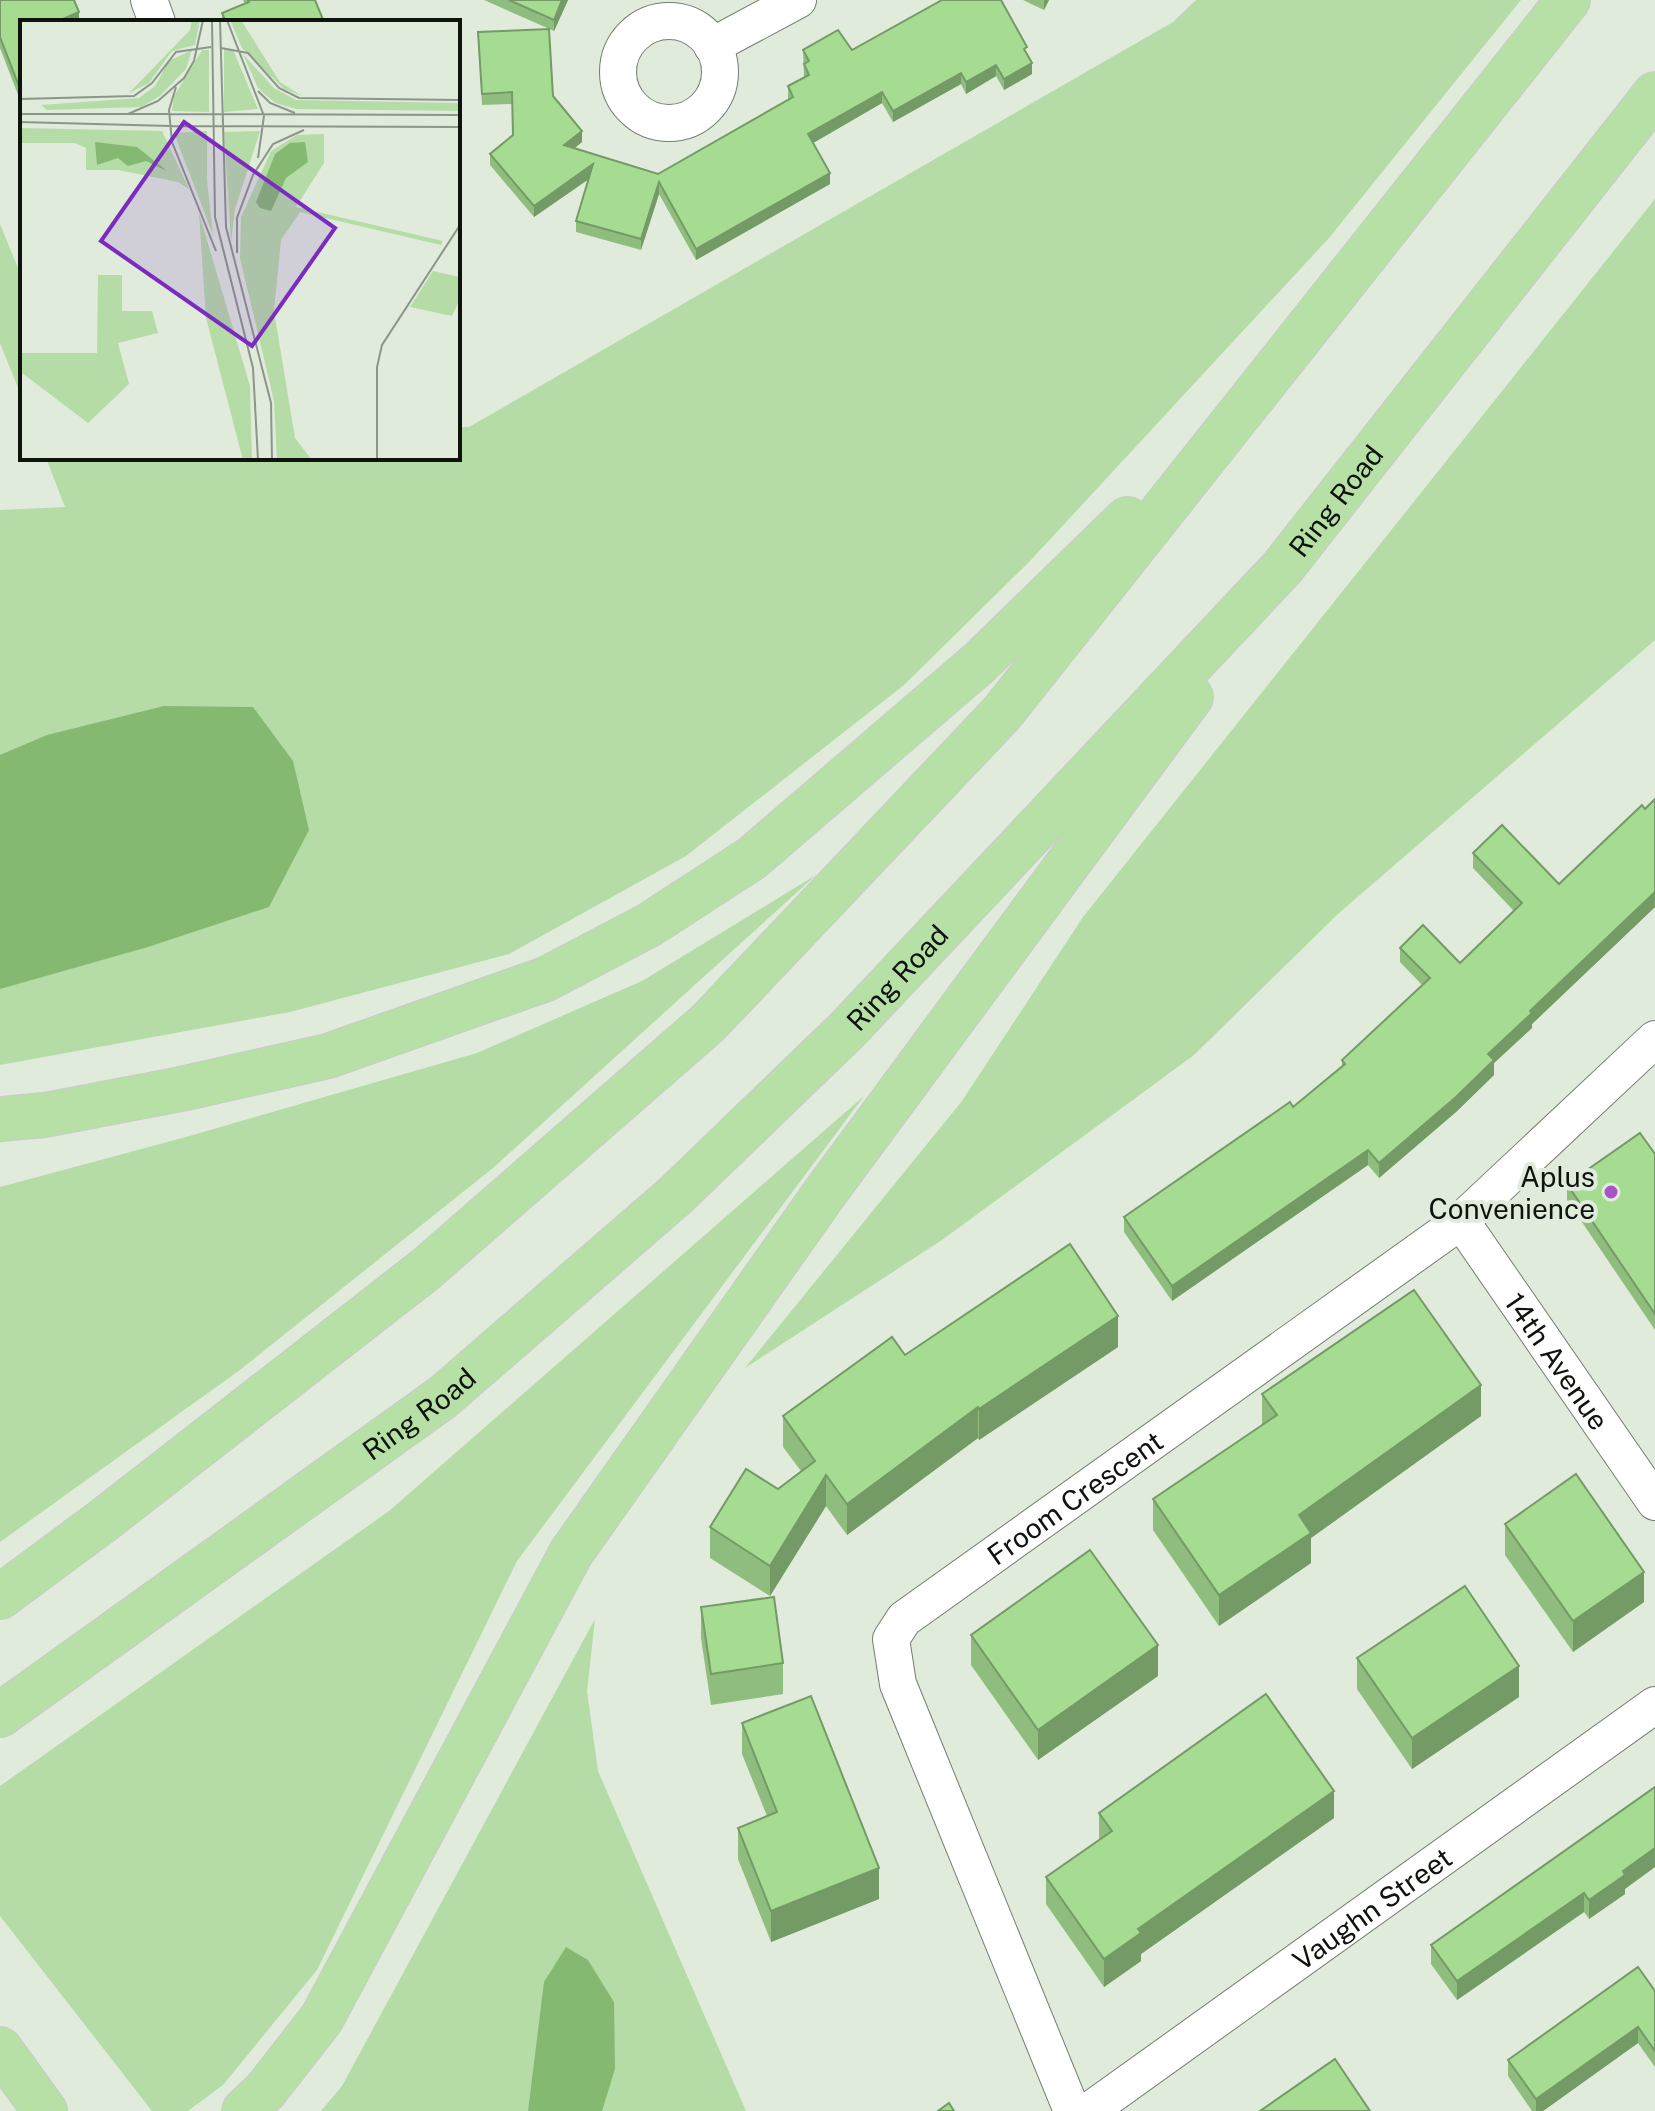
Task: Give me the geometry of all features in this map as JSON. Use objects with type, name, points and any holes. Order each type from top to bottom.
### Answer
[{"type":"highway","points":[[0,1597],[104,1520],[426,1269],[708,1023],[1002,713],[1568,0]]},
{"type":"highway","name":"Ring Road","points":[[0,1715],[443,1397],[677,1194],[847,1030],[1282,568],[1655,94]]},
{"type":"highway","points":[[0,1119],[45,1115],[181,1089],[328,1056],[546,979],[649,925],[752,858],[979,663],[1261,389]]},
{"type":"highway","points":[[244,2111],[265,2091],[322,2018],[571,1553],[824,1194],[1170,728],[1282,568]]},
{"type":"highway","points":[[0,1129],[45,1115]]},
{"type":"highway","points":[[0,2049],[45,2111]]},
{"type":"street","points":[[149,0],[156,20]]},
{"type":"street","points":[[712,46],[798,0]]},
{"type":"street","name":"Froom Crescent","points":[[1072,2111],[898,1684],[891,1639],[904,1619],[1461,1221],[1655,1039]]},
{"type":"street","name":"14th Avenue","points":[[1461,1221],[1655,1502]]},
{"type":"street","name":"Vaughn Street","points":[[1089,2111],[1655,1705]]},
{"type":"shaded area","points":[[1196,0],[1521,0],[1329,238],[1030,561],[904,685],[686,856],[509,954],[290,1012],[0,1065],[0,510],[65,507],[47,460],[460,460],[460,427],[469,427],[1173,22]]},
{"type":"shaded area","points":[[1655,199],[1655,640],[1339,913],[1194,1055],[942,1240],[745,1368],[962,1101],[1083,917]]},
{"type":"shaded area","points":[[0,224],[20,273],[20,393],[0,343]]},
{"type":"shaded area","points":[[164,706],[253,707],[293,761],[309,830],[269,907],[148,947],[0,989],[0,755],[47,735]]},
{"type":"shaded area","points":[[816,875],[493,1168],[240,1370],[0,1542],[0,1187],[477,1053],[642,981]]},
{"type":"shaded area","points":[[864,1096],[517,1561],[317,1970],[223,2085],[188,2111],[152,2111],[0,1916],[0,1786],[389,1511]]},
{"type":"shaded area","points":[[595,1619],[587,1691],[598,1771],[746,2111],[321,2111],[342,2086]]},
{"type":"shaded area","points":[[566,1947],[588,1960],[614,2002],[615,2069],[602,2111],[528,2111],[544,1982]]},
{"type":"building","points":[[0,0],[74,0],[79,12],[61,20],[20,20],[20,89],[0,37]]},
{"type":"building","points":[[315,0],[323,20],[225,20],[222,13],[249,2]]},
{"type":"building","points":[[509,0],[562,0],[554,20]]},
{"type":"building","points":[[942,0],[1001,0],[1027,47],[1024,49],[1032,63],[1004,79],[996,65],[966,82],[961,73],[893,111],[882,92],[808,134],[830,173],[696,249],[659,182],[641,239],[576,221],[593,164],[534,206],[490,154],[513,135],[512,92],[482,94],[478,32],[549,29],[553,96],[582,131],[564,145],[658,174],[793,97],[788,86],[809,75],[804,64],[809,61],[803,50],[838,30],[852,50]]},
{"type":"building","points":[[1655,799],[1655,892],[1488,1054],[1494,1060],[1379,1163],[1368,1150],[1172,1286],[1124,1217],[1290,1102],[1293,1107],[1345,1064],[1342,1060],[1430,978],[1400,948],[1423,925],[1460,963],[1522,903],[1473,853],[1502,825],[1559,884],[1642,805],[1645,809]]},
{"type":"building","points":[[1640,1133],[1655,1154],[1655,1314],[1567,1184]]},
{"type":"building","points":[[1070,1244],[1118,1316],[978,1407],[847,1504],[826,1475],[770,1566],[710,1527],[746,1469],[778,1489],[815,1461],[783,1416],[892,1337],[905,1355]]},
{"type":"building","points":[[1414,1290],[1481,1385],[1299,1515],[1311,1533],[1219,1595],[1153,1499],[1277,1415],[1262,1394]]},
{"type":"building","points":[[1576,1474],[1644,1572],[1573,1621],[1505,1524]]},
{"type":"building","points":[[1090,1550],[1158,1645],[1038,1730],[971,1635]]},
{"type":"building","points":[[1465,1586],[1519,1666],[1412,1738],[1357,1658]]},
{"type":"building","points":[[774,1597],[783,1663],[711,1674],[701,1607]]},
{"type":"building","points":[[1266,1694],[1334,1791],[1138,1929],[1141,1933],[1104,1959],[1046,1877],[1112,1831],[1099,1813]]},
{"type":"building","points":[[811,1696],[879,1868],[771,1911],[738,1828],[777,1812],[742,1723]]},
{"type":"building","points":[[1655,1787],[1655,1848],[1623,1871],[1625,1875],[1589,1900],[1584,1893],[1457,1981],[1431,1945]]},
{"type":"building","points":[[1638,1967],[1655,1991],[1655,2051],[1638,2027],[1536,2099],[1508,2060]]},
{"type":"building","points":[[1335,2059],[1370,2111],[1260,2111]]},
{"type":"building","points":[[949,2103],[954,2111],[938,2111]]},
{"type":"place","name":"Aplus Convenience","points":[[1611,1192]]}]
